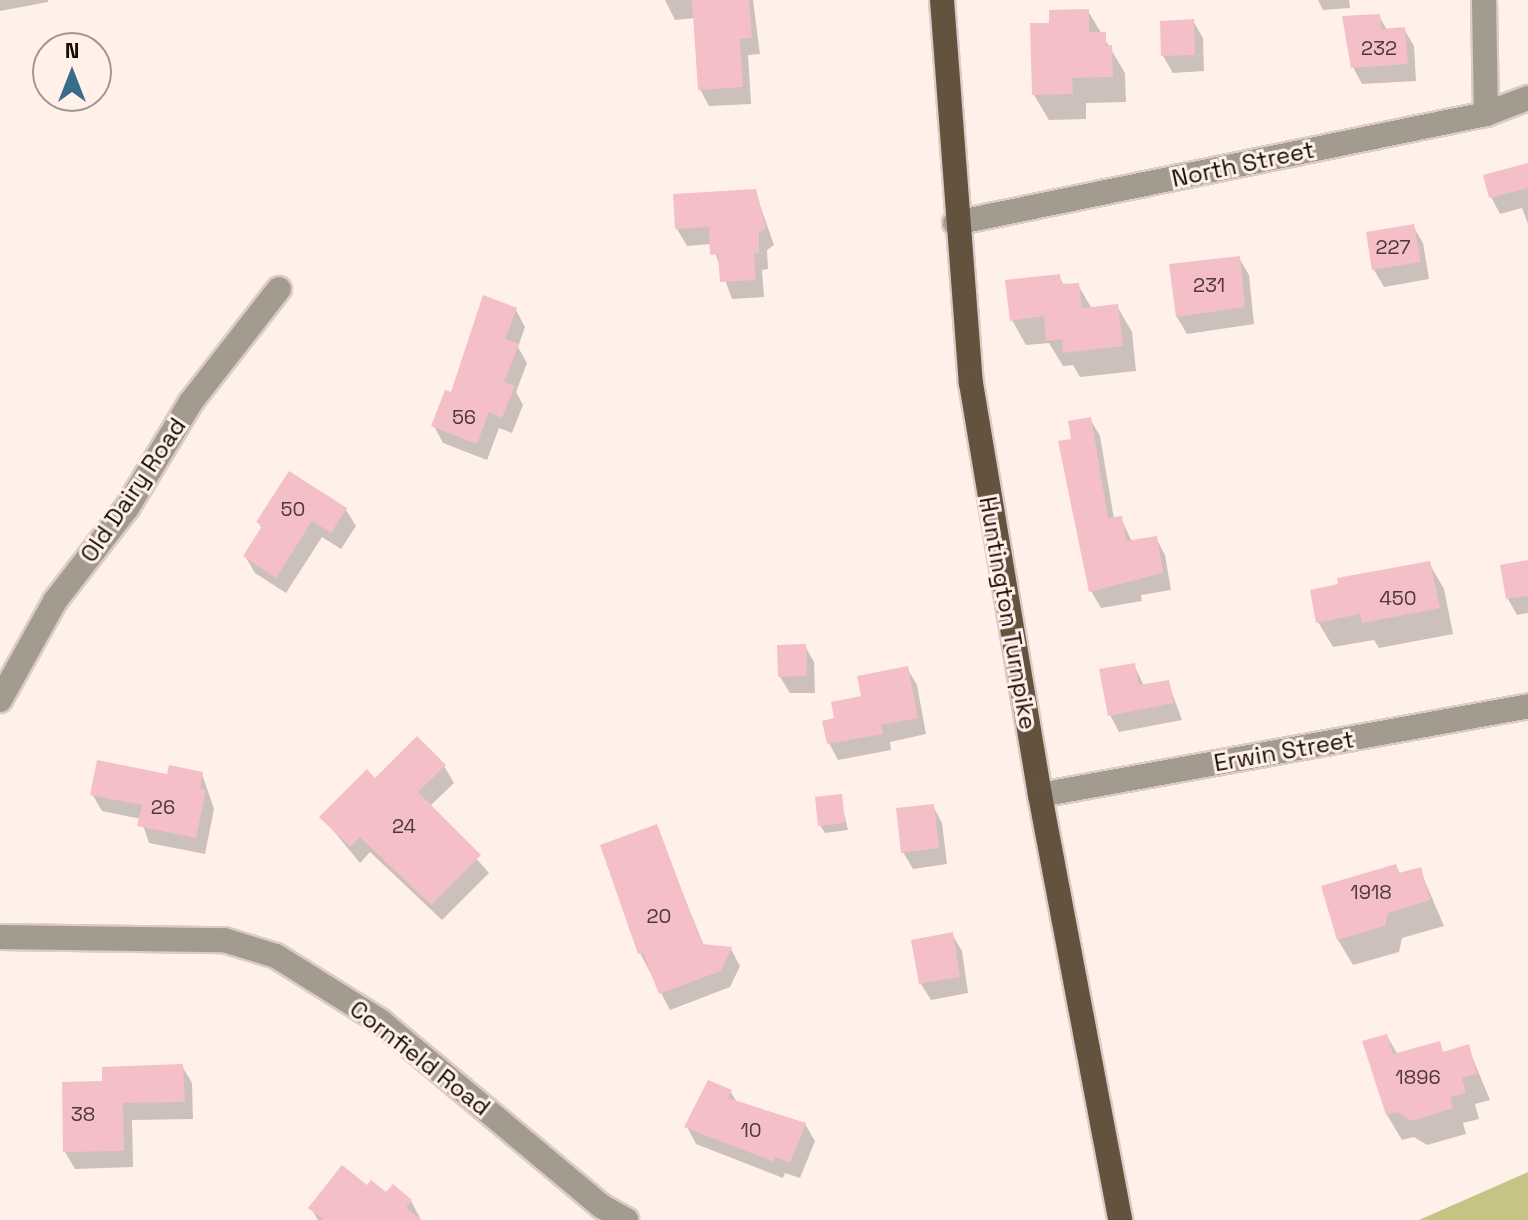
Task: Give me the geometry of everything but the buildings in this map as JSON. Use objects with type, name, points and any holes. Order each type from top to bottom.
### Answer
[{"type":"main road","name":"Huntington Turnpike","points":[[942,0],[955,223],[981,455],[1040,795],[1120,1220]]},
{"type":"street","points":[[1484,0],[1486,114]]},
{"type":"street","name":"North Street","points":[[955,223],[1486,114],[1528,98]]},
{"type":"street","name":"Old Dairy Road","points":[[0,700],[55,601],[127,508],[191,402],[279,289]]},
{"type":"street","name":"Erwin Street","points":[[1040,795],[1528,706]]},
{"type":"street","name":"Cornfield Road","points":[[0,937],[224,940],[276,956],[380,1021],[601,1206],[626,1220]]},
{"type":"shaded area","points":[[1528,1172],[1528,1220],[1419,1220]]}]
